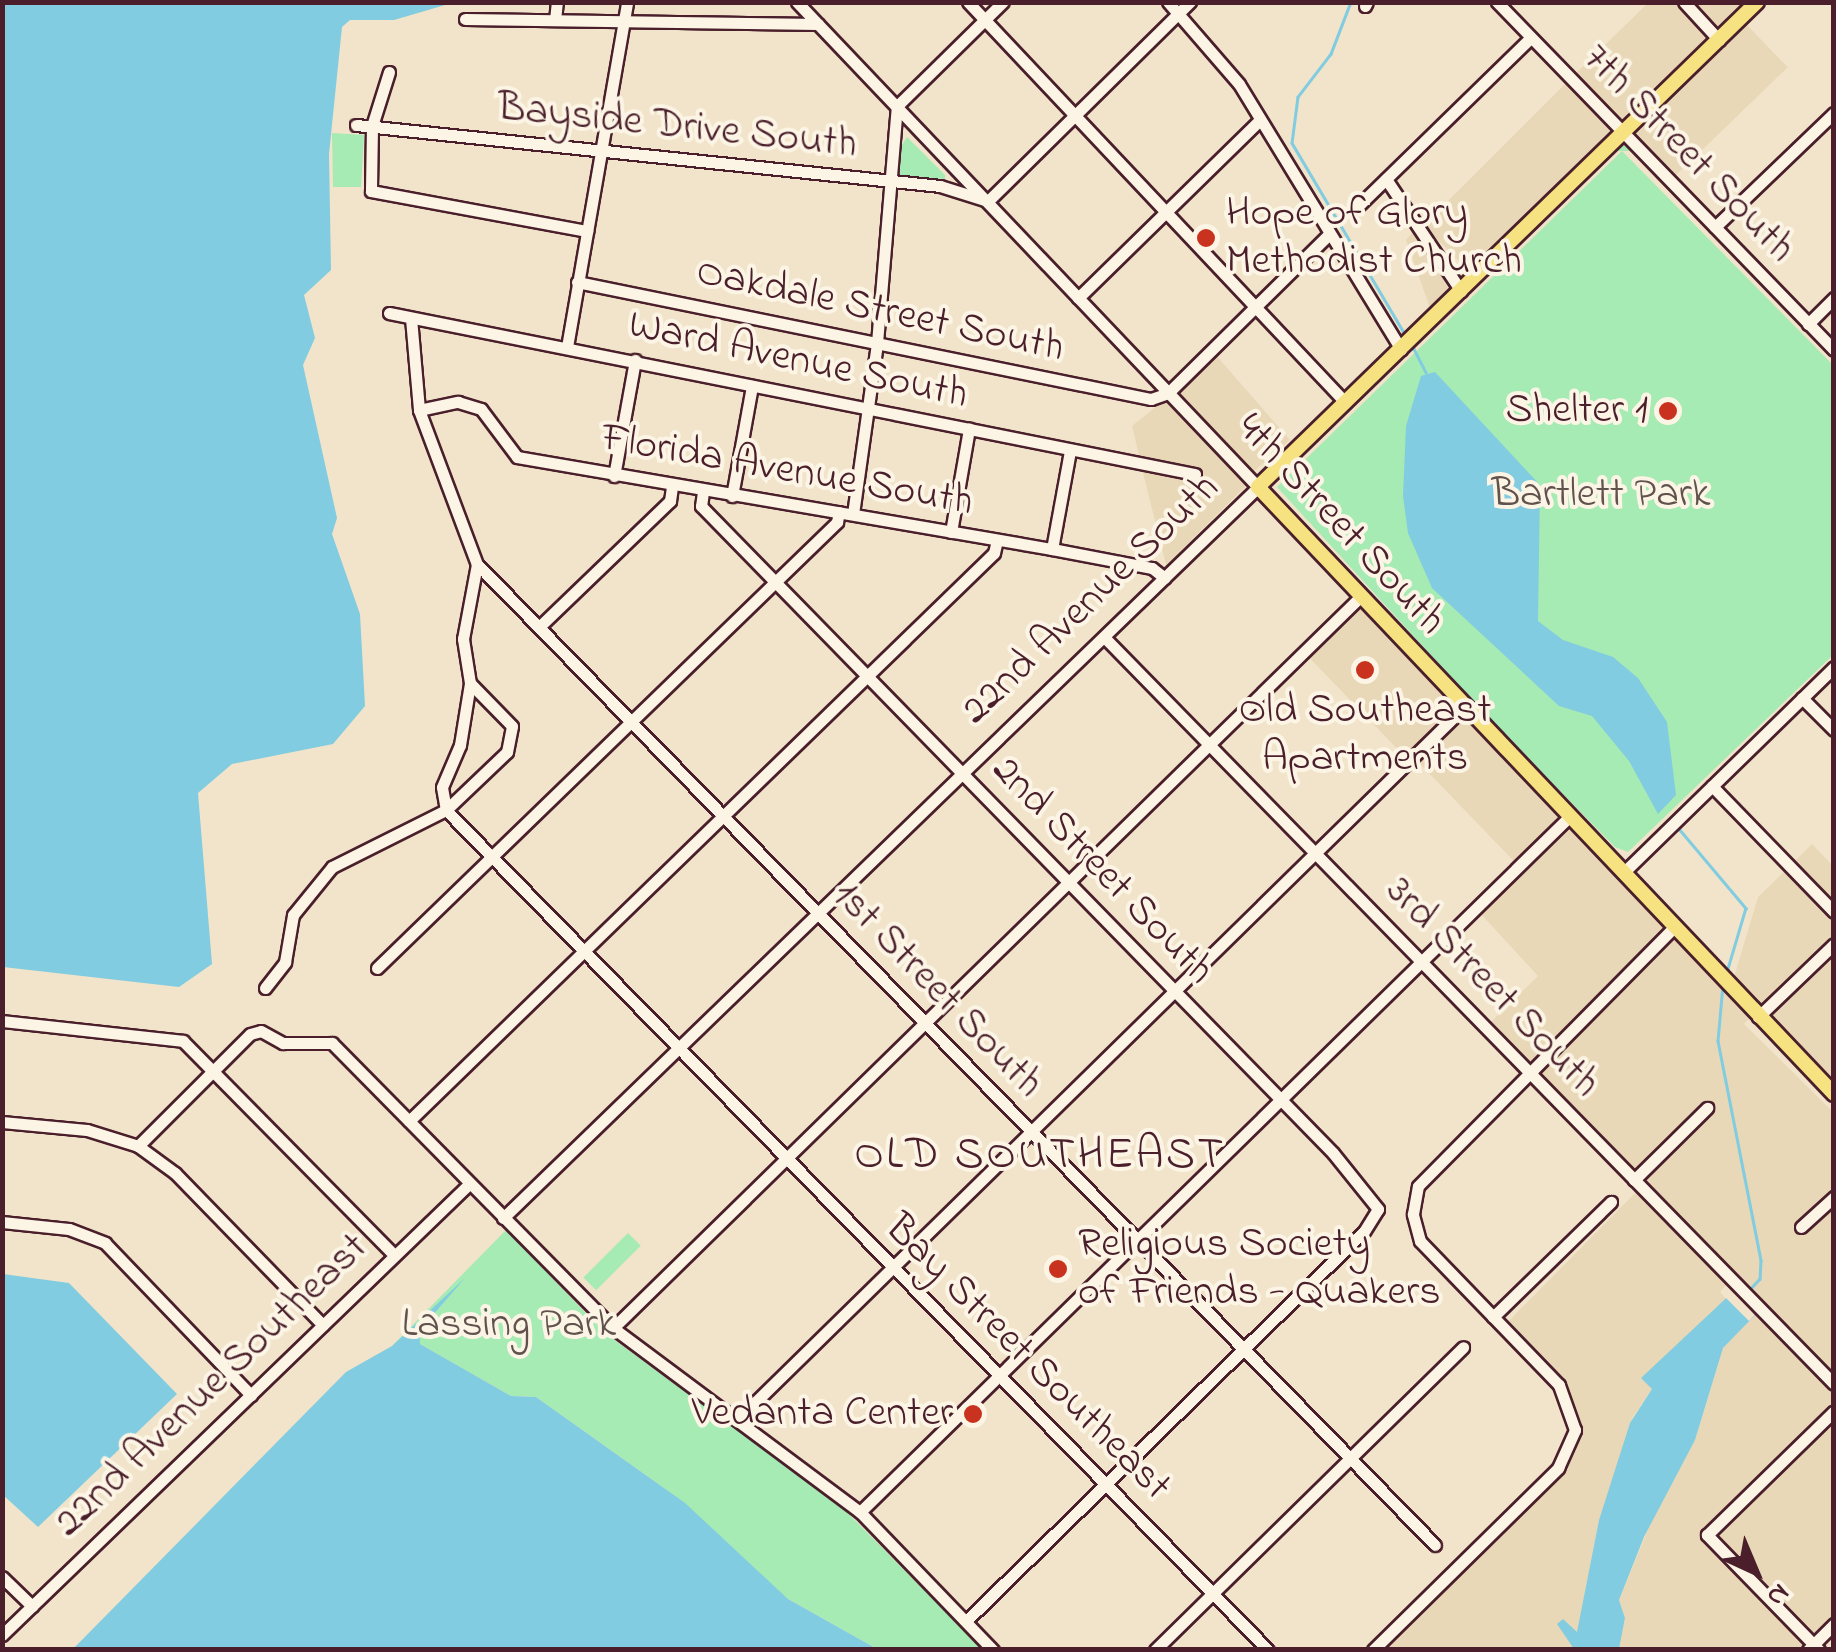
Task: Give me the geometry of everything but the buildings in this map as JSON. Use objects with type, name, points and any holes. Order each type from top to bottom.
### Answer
[{"type":"main road","name":"22nd Avenue South","points":[[1258,487],[1757,2]]},
{"type":"main road","name":"4th Street South","points":[[1258,487],[1672,928],[1834,1094]]},
{"type":"street","points":[[555,20],[557,2]]},
{"type":"street","points":[[567,347],[627,2]]},
{"type":"street","name":"4th Street South","points":[[797,2],[1258,487]]},
{"type":"street","points":[[968,2],[1345,402]]},
{"type":"street","points":[[853,514],[877,343],[897,106],[1003,2]]},
{"type":"street","points":[[1168,2],[1239,84],[1401,349]]},
{"type":"street","points":[[988,201],[1190,2]]},
{"type":"street","name":"7th Street South","points":[[1497,2],[1834,350]]},
{"type":"street","points":[[1684,2],[1719,40]]},
{"type":"street","points":[[465,19],[818,24]]},
{"type":"street","points":[[1354,210],[1530,38]]},
{"type":"street","points":[[389,72],[372,126],[372,191],[586,231]]},
{"type":"street","points":[[1715,227],[1834,113]]},
{"type":"street","points":[[1078,298],[1259,121]]},
{"type":"street","name":"Bayside Drive South","points":[[356,124],[966,190],[988,201]]},
{"type":"street","points":[[1386,179],[1461,291]]},
{"type":"street","points":[[1168,393],[1328,235]]},
{"type":"street","name":"Oakdale Street South","points":[[578,282],[1151,399],[1168,393]]},
{"type":"street","points":[[1808,324],[1834,298]]},
{"type":"street","name":"Ward Avenue South","points":[[389,313],[1194,474]]},
{"type":"street","points":[[412,318],[419,410],[477,564],[463,639],[470,683],[460,745],[442,786],[446,810]]},
{"type":"street","points":[[614,476],[635,360]]},
{"type":"street","points":[[732,496],[752,386]]},
{"type":"street","name":"Florida Avenue South","points":[[419,410],[458,402],[482,408],[517,457],[672,487],[1052,549],[1152,568],[1165,578]]},
{"type":"street","points":[[951,532],[969,429]]},
{"type":"street","points":[[1052,549],[1070,450]]},
{"type":"street","points":[[538,628],[670,501],[672,487]]},
{"type":"street","name":"22nd Avenue South","points":[[817,914],[1258,487]]},
{"type":"street","name":"2nd Street South","points":[[703,492],[701,506],[1372,1194],[1378,1210],[1242,1349]]},
{"type":"street","points":[[377,968],[776,581],[839,512]]},
{"type":"street","points":[[409,1122],[994,554],[996,540]]},
{"type":"street","name":"1st Street South","points":[[477,564],[1435,1546]]},
{"type":"street","points":[[614,1328],[1359,598]]},
{"type":"street","name":"3rd Street South","points":[[1104,637],[1834,1384]]},
{"type":"street","points":[[1623,872],[1834,667]]},
{"type":"street","points":[[265,988],[285,962],[298,904],[332,867],[446,810],[514,737],[512,726],[470,683]]},
{"type":"street","points":[[1802,698],[1834,730]]},
{"type":"street","points":[[737,1420],[1464,707]]},
{"type":"street","points":[[1712,786],[1834,912]]},
{"type":"street","name":"Bay Street Southeast","points":[[446,810],[1268,1650]]},
{"type":"street","points":[[860,1512],[1568,816]]},
{"type":"street","points":[[503,1218],[817,914]]},
{"type":"street","points":[[1373,1650],[1558,1468],[1575,1430],[1566,1394],[1420,1240],[1412,1201],[1441,1156],[1672,928]]},
{"type":"street","points":[[1758,1017],[1834,944]]},
{"type":"street","points":[[2,1021],[176,1038],[214,1069],[394,1255]]},
{"type":"street","points":[[138,1146],[255,1031],[283,1044],[322,1040],[340,1050],[468,1185],[614,1328],[860,1512],[993,1650]]},
{"type":"street","points":[[1634,1180],[1707,1108]]},
{"type":"street","points":[[2,1122],[87,1130],[138,1146],[175,1172],[323,1325]]},
{"type":"street","name":"22nd Avenue Southeast","points":[[2,1635],[468,1185]]},
{"type":"street","points":[[1801,1228],[1834,1196]]},
{"type":"street","points":[[1493,1317],[1611,1202]]},
{"type":"street","points":[[2,1222],[69,1229],[104,1243],[252,1395]]},
{"type":"street","points":[[1155,1650],[1463,1347]]},
{"type":"street","points":[[966,1621],[1242,1349]]},
{"type":"street","points":[[1834,1411],[1706,1535],[1813,1648],[1834,1624]]},
{"type":"street","points":[[2,1577],[32,1606]]},
{"type":"shaded area","points":[[1648,3],[1678,3],[1713,38],[1624,126],[1574,75]]},
{"type":"shaded area","points":[[1691,3],[1750,3],[1720,32]]},
{"type":"shaded area","points":[[1744,22],[1788,67],[1673,178],[1630,132]]},
{"type":"shaded area","points":[[1567,82],[1617,132],[1474,276],[1423,226]]},
{"type":"shaded area","points":[[1415,230],[1453,287],[1430,308],[1406,240]]},
{"type":"shaded area","points":[[1215,354],[1290,440],[1248,477],[1173,391]]},
{"type":"shaded area","points":[[1167,398],[1248,484],[1166,565],[1142,469],[1177,475],[1140,459],[1132,426]]},
{"type":"shaded area","points":[[1360,605],[1458,706],[1405,757],[1307,656]]},
{"type":"shaded area","points":[[1465,714],[1563,815],[1515,862],[1417,761]]},
{"type":"shaded area","points":[[1569,823],[1666,927],[1528,1064],[1489,1024],[1538,976],[1479,912]]},
{"type":"shaded area","points":[[1812,844],[1833,866],[1833,906],[1793,863]]},
{"type":"shaded area","points":[[1786,870],[1833,919],[1833,936],[1744,1024],[1833,1112],[1834,1631],[1821,1643],[1826,1649],[1619,1649],[1625,1618],[1619,1600],[1661,1498],[1695,1440],[1723,1348],[1743,1323],[1731,1280],[1720,1292],[1726,1299],[1650,1375],[1652,1389],[1633,1417],[1599,1520],[1574,1649],[1363,1650],[1560,1457],[1570,1429],[1562,1397],[1500,1330],[1637,1191],[1656,1210],[1664,1202],[1535,1072],[1673,935],[1729,994],[1758,897]]},
{"type":"shaded area","points":[[1833,951],[1833,1088],[1765,1017]]},
{"type":"green space","points":[[332,133],[364,135],[361,187],[333,187]]},
{"type":"green space","points":[[907,137],[945,179],[900,176],[900,148]]},
{"type":"green space","points":[[1624,140],[1833,360],[1631,151],[1613,151]]},
{"type":"green space","name":"Bartlett Park","points":[[1622,151],[1833,365],[1833,655],[1628,852],[1615,847],[1495,725],[1277,487]]},
{"type":"green space","name":"Lassing Park","points":[[506,1230],[605,1333],[841,1506],[982,1649],[877,1649],[788,1599],[664,1488],[536,1397],[511,1396],[420,1344],[394,1344]]},
{"type":"green space","points":[[628,1233],[641,1246],[596,1290],[583,1278]]},
{"type":"water","points":[[3,2],[452,3],[394,20],[350,20],[342,27],[329,154],[331,270],[304,295],[315,338],[303,365],[337,518],[332,534],[360,614],[365,706],[333,744],[232,764],[198,793],[212,964],[179,987],[3,967]]},
{"type":"water","points":[[1435,372],[1540,485],[1538,621],[1563,640],[1613,657],[1638,678],[1667,722],[1676,795],[1658,814],[1629,761],[1592,716],[1559,706],[1432,588],[1408,533],[1403,496],[1406,426],[1421,376]]},
{"type":"water","points":[[3,1274],[69,1283],[177,1394],[38,1527],[3,1495]]},
{"type":"water","points":[[465,1278],[419,1331],[420,1344],[511,1396],[536,1397],[685,1503],[788,1599],[877,1649],[72,1650],[346,1372],[392,1346]]},
{"type":"water","points":[[1738,1287],[1760,1310],[1723,1348],[1695,1440],[1644,1537],[1619,1600],[1625,1618],[1619,1649],[1574,1649],[1557,1624],[1563,1619],[1577,1632],[1599,1520],[1630,1423],[1652,1389],[1641,1378]]},
{"type":"pier","points":[[1735,1283],[1763,1306],[1749,1321],[1723,1295]]},
{"type":"waterway","points":[[1351,2],[1331,54],[1298,97],[1292,143],[1405,334]]},
{"type":"waterway","points":[[1412,345],[1426,373]]},
{"type":"waterway","points":[[1676,825],[1746,908],[1727,972]]},
{"type":"waterway","points":[[1723,985],[1718,1041],[1761,1261],[1760,1279],[1748,1292]]},
{"type":"place","name":"Hope of Glory Methodist Church","points":[[1206,238]]},
{"type":"place","name":"Shelter 1","points":[[1668,411]]},
{"type":"place","name":"Old Southeast Apartments","points":[[1365,670]]},
{"type":"place","name":"Religious Society of Friends - Quakers","points":[[1058,1269]]},
{"type":"place","name":"Vedanta Center","points":[[973,1414]]},
{"type":"district","name":"OLD SOUTHEAST","points":[[1040,1157]]}]
